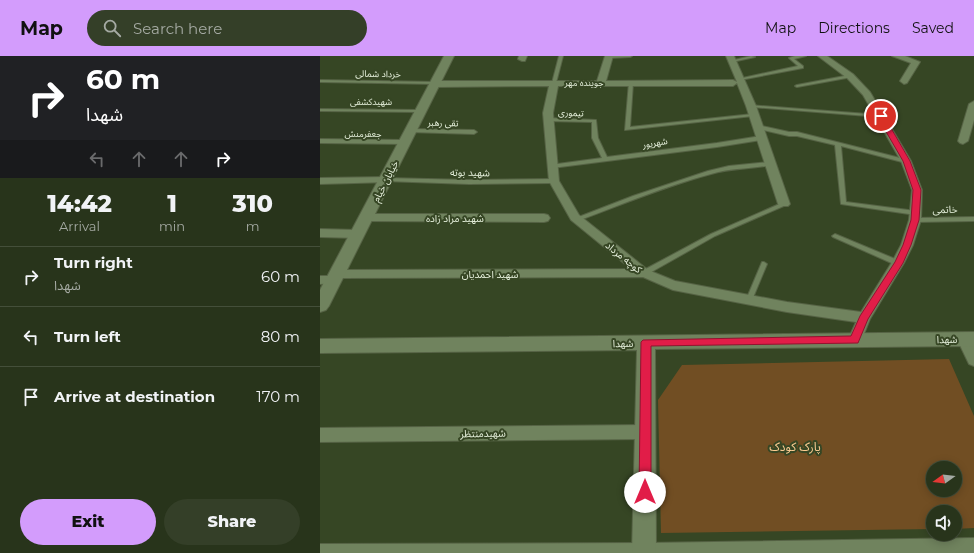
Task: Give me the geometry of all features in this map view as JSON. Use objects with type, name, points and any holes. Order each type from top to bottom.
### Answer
[{"type":"street","name":"خیابان خیام","points":[[320,306],[330,278],[366,218],[449,56]]},
{"type":"street","points":[[601,83],[609,56]]},
{"type":"street","points":[[822,56],[850,76],[867,94],[906,161],[917,190],[916,216],[907,245],[898,263],[864,318],[855,340]]},
{"type":"street","points":[[896,56],[916,62],[904,81]]},
{"type":"street","points":[[731,59],[736,81],[752,111],[784,204]]},
{"type":"street","name":"جوینده مهر","points":[[435,83],[631,83],[736,81]]},
{"type":"street","name":"کوچه مرداد","points":[[554,83],[548,113],[554,181],[578,219],[644,273],[673,285],[787,308],[864,318]]},
{"type":"street","points":[[963,141],[974,104]]},
{"type":"street","points":[[320,181],[386,180]]},
{"type":"street","name":"شهید مراد زاده","points":[[366,218],[544,218]]},
{"type":"street","points":[[320,233],[357,234]]},
{"type":"street","name":"شهید احمدیان","points":[[330,278],[644,273]]},
{"type":"street","points":[[969,339],[974,360]]},
{"type":"street","name":"شهدا","points":[[320,346],[969,339]]},
{"type":"street","points":[[644,552],[646,342]]},
{"type":"street","name":"شهیدمنتظر","points":[[320,435],[645,432]]},
{"type":"street","points":[[320,553],[850,551],[974,547]]},
{"type":"lane","points":[[554,83],[561,56]]},
{"type":"lane","points":[[609,56],[630,56]]},
{"type":"lane","points":[[736,81],[801,67],[791,58],[804,56]]},
{"type":"lane","points":[[731,59],[753,57]]},
{"type":"lane","points":[[797,86],[850,76]]},
{"type":"lane","name":"خرداد شمالی","points":[[320,81],[435,83]]},
{"type":"lane","points":[[631,83],[627,129],[752,111],[881,116]]},
{"type":"lane","name":"شهیدکشفی","points":[[320,110],[421,111]]},
{"type":"lane","name":"تیموری","points":[[548,120],[594,121],[595,138],[605,159]]},
{"type":"lane","points":[[757,127],[797,134],[906,161]]},
{"type":"lane","name":"تقی رهبر","points":[[408,136],[474,132]]},
{"type":"lane","name":"جعفرمنش","points":[[320,141],[408,136]]},
{"type":"lane","name":"شهریور","points":[[552,166],[761,138]]},
{"type":"lane","name":"خاتمی","points":[[838,145],[843,203],[916,216],[974,219]]},
{"type":"lane","points":[[578,219],[635,197],[710,172],[729,168],[770,164]]},
{"type":"lane","name":"شهید بوته","points":[[386,180],[469,182],[554,181]]},
{"type":"lane","points":[[644,273],[713,235],[784,204]]},
{"type":"lane","points":[[835,236],[898,263]]},
{"type":"lane","points":[[749,300],[764,264]]},
{"type":"green space","name":"پارک کودک","points":[[949,359],[974,416],[974,528],[962,529],[962,505],[926,505],[926,529],[661,533],[658,400],[682,365]]},
{"type":"route","points":[[645,492],[646,342],[855,340],[864,318],[898,263],[907,245],[915,220],[917,190],[906,161],[881,116]]}]
